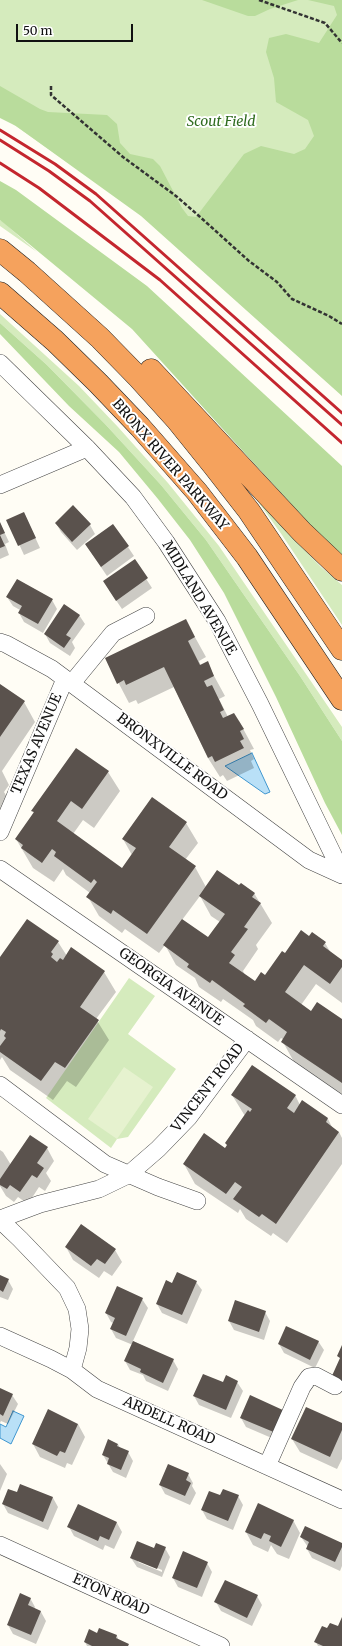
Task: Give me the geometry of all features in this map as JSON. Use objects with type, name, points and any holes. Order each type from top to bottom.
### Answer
[{"type":"highway","points":[[0,250],[27,272],[100,338],[182,426],[249,511],[342,649]]},
{"type":"highway","points":[[27,272],[99,322],[120,340],[182,403],[294,524],[342,570]]},
{"type":"highway","name":"BRONX RIVER PARKWAY","points":[[0,294],[55,341],[98,383],[197,492],[247,557],[342,699]]},
{"type":"street","name":"MIDLAND AVENUE","points":[[0,363],[87,448],[133,497],[166,542],[217,621],[260,704],[342,874]]},
{"type":"street","points":[[0,485],[87,448]]},
{"type":"street","name":"TEXAS AVENUE","points":[[0,832],[69,681],[113,633],[146,616]]},
{"type":"street","name":"BRONXVILLE ROAD","points":[[0,642],[52,669],[69,681],[308,860],[342,874]]},
{"type":"street","name":"GEORGIA AVENUE","points":[[2,876],[247,1039],[342,1105]]},
{"type":"street","name":"VINCENT ROAD","points":[[0,1219],[40,1204],[99,1189],[128,1175],[158,1149],[189,1117],[247,1039]]},
{"type":"street","points":[[0,1085],[105,1164],[128,1175],[197,1201]]},
{"type":"street","points":[[0,1219],[67,1288],[77,1309],[80,1329],[78,1348],[72,1370]]},
{"type":"street","name":"ARDELL ROAD","points":[[0,1336],[72,1370],[97,1389],[342,1500]]},
{"type":"street","points":[[267,1466],[302,1387],[310,1377],[316,1376],[335,1386]]},
{"type":"street","name":"ETON ROAD","points":[[0,1545],[221,1646]]},
{"type":"path","points":[[259,0],[325,23],[342,43]]},
{"type":"path","points":[[51,86],[51,95],[122,157],[193,211],[245,257],[277,282],[292,299],[329,316],[342,324]]},
{"type":"green space","name":"Scout Field","points":[[0,0],[342,0],[342,393],[141,214],[0,115]]},
{"type":"green space","points":[[202,0],[298,0],[270,9],[255,16],[248,16]]},
{"type":"green space","points":[[308,0],[342,0],[342,396],[141,216],[16,126],[0,118],[0,86],[48,112],[107,115],[117,124],[120,143],[130,154],[153,159],[160,166],[182,208],[188,216],[196,217],[244,154],[261,146],[294,154],[305,149],[314,136],[308,120],[276,102],[274,78],[266,52],[269,38],[286,34],[319,43],[337,15],[334,6]]},
{"type":"green space","points":[[0,181],[16,190],[147,286],[342,466],[342,555],[328,544],[132,329],[0,220]]},
{"type":"green space","points":[[0,220],[2,221],[37,252],[0,226]]},
{"type":"green space","points":[[0,314],[79,386],[118,427],[168,483],[219,546],[342,727],[342,741],[300,676],[206,540],[161,485],[106,425],[47,365],[0,323]]},
{"type":"green space","points":[[0,323],[47,365],[106,425],[161,485],[206,540],[300,676],[342,741],[342,835],[325,803],[276,697],[224,593],[190,540],[119,452],[69,406],[0,334]]},
{"type":"green space","points":[[239,475],[287,532],[321,567],[342,585],[342,625],[282,535]]},
{"type":"green space","points":[[129,978],[155,996],[128,1034],[176,1069],[128,1137],[117,1139],[111,1148],[46,1098]]},
{"type":"green space","points":[[124,1067],[153,1087],[117,1139],[88,1119]]},
{"type":"water","points":[[252,753],[270,792],[265,794],[225,766]]},
{"type":"water","points":[[13,1411],[24,1416],[11,1444],[0,1438],[0,1424],[6,1427]]},
{"type":"building","points":[[73,505],[91,524],[72,542],[55,523]]},
{"type":"building","points":[[24,512],[36,538],[18,546],[6,520]]},
{"type":"building","points":[[0,522],[5,533],[0,535]]},
{"type":"building","points":[[113,524],[129,546],[101,567],[85,544]]},
{"type":"building","points":[[0,535],[5,546],[0,548]]},
{"type":"building","points":[[135,559],[148,578],[116,601],[103,581]]},
{"type":"building","points":[[17,579],[53,599],[38,624],[18,613],[22,606],[6,597]]},
{"type":"building","points":[[64,604],[80,615],[66,635],[71,638],[64,648],[44,634]]},
{"type":"building","points":[[186,619],[195,637],[188,641],[200,665],[208,661],[214,676],[204,681],[207,687],[212,685],[224,710],[220,712],[223,718],[234,713],[244,729],[240,731],[244,739],[240,741],[244,748],[215,762],[212,756],[208,758],[164,667],[126,685],[124,680],[117,684],[105,658]]},
{"type":"building","points":[[0,684],[25,701],[0,737]]},
{"type":"building","points":[[76,748],[109,771],[82,809],[71,801],[57,821],[122,868],[136,848],[122,839],[152,797],[187,822],[169,847],[196,866],[147,934],[113,910],[111,914],[86,897],[97,882],[94,879],[91,883],[54,856],[56,852],[52,849],[42,863],[21,848],[23,845],[15,839],[34,812],[31,811]]},
{"type":"building","points":[[217,870],[239,885],[241,883],[255,893],[252,897],[261,903],[244,927],[248,929],[231,952],[235,955],[229,963],[255,981],[261,972],[265,975],[282,951],[285,953],[301,930],[309,936],[312,932],[326,942],[323,946],[342,960],[342,967],[330,984],[304,965],[285,992],[311,1011],[317,1002],[342,1019],[342,1083],[281,1042],[287,1032],[269,1019],[266,1023],[243,1006],[245,1004],[212,980],[210,983],[187,967],[189,964],[163,945],[182,919],[208,937],[225,914],[199,896]]},
{"type":"building","points":[[27,919],[59,941],[51,952],[53,954],[51,957],[57,962],[60,958],[63,960],[71,947],[105,971],[80,1007],[99,1020],[65,1068],[55,1062],[41,1081],[0,1052],[0,1046],[6,1038],[4,1036],[6,1032],[1,1029],[0,1031],[0,957]]},
{"type":"building","points":[[252,1065],[296,1095],[287,1108],[294,1113],[302,1100],[328,1118],[326,1122],[339,1132],[276,1224],[262,1214],[259,1217],[233,1199],[242,1187],[235,1182],[226,1194],[183,1164],[204,1133],[225,1148],[227,1145],[225,1143],[248,1110],[250,1112],[252,1109],[231,1095]]},
{"type":"building","points":[[30,1135],[48,1147],[37,1163],[44,1168],[37,1178],[32,1175],[20,1192],[10,1185],[7,1189],[0,1185],[0,1179]]},
{"type":"building","points":[[81,1224],[116,1249],[105,1264],[97,1259],[91,1266],[65,1247]]},
{"type":"building","points":[[177,1272],[197,1281],[182,1315],[156,1304],[166,1280],[172,1283]]},
{"type":"building","points":[[0,1275],[9,1279],[3,1292],[0,1290]]},
{"type":"building","points":[[117,1286],[143,1298],[126,1336],[110,1329],[115,1318],[105,1313]]},
{"type":"building","points":[[235,1300],[266,1311],[259,1332],[228,1321]]},
{"type":"building","points":[[286,1326],[319,1341],[310,1360],[278,1344]]},
{"type":"building","points":[[133,1341],[174,1359],[163,1383],[140,1372],[141,1369],[124,1361]]},
{"type":"building","points":[[342,1345],[342,1383],[331,1378],[340,1358],[337,1356]]},
{"type":"building","points":[[203,1374],[223,1382],[226,1375],[238,1381],[226,1410],[193,1396]]},
{"type":"building","points":[[0,1388],[13,1394],[3,1416],[0,1414]]},
{"type":"building","points":[[250,1395],[285,1411],[276,1433],[240,1418]]},
{"type":"building","points":[[306,1407],[342,1423],[342,1430],[330,1457],[291,1439]]},
{"type":"building","points":[[48,1409],[78,1424],[65,1453],[60,1451],[57,1456],[32,1444]]},
{"type":"building","points":[[108,1439],[118,1444],[117,1446],[129,1451],[121,1470],[107,1464],[109,1458],[102,1455]]},
{"type":"building","points":[[168,1464],[189,1473],[186,1480],[191,1483],[185,1496],[159,1485]]},
{"type":"building","points":[[20,1484],[53,1497],[43,1522],[2,1504],[8,1489],[17,1492]]},
{"type":"building","points":[[223,1489],[239,1495],[228,1521],[201,1510],[209,1491],[220,1495]]},
{"type":"building","points":[[258,1503],[294,1520],[281,1547],[269,1541],[271,1536],[264,1533],[261,1539],[245,1532]]},
{"type":"building","points":[[78,1504],[117,1522],[109,1540],[100,1536],[98,1541],[67,1527]]},
{"type":"building","points":[[305,1526],[342,1543],[342,1547],[335,1562],[306,1549],[309,1542],[300,1537]]},
{"type":"building","points":[[137,1541],[154,1548],[156,1543],[166,1547],[157,1569],[130,1558]]},
{"type":"building","points":[[183,1551],[208,1562],[197,1588],[172,1578]]},
{"type":"building","points":[[225,1580],[258,1595],[247,1618],[214,1602]]},
{"type":"building","points":[[20,1593],[31,1598],[28,1605],[41,1611],[31,1635],[7,1625]]},
{"type":"building","points":[[342,1617],[342,1646],[323,1646],[314,1642],[322,1626],[327,1628],[330,1623],[338,1626]]},
{"type":"building","points":[[99,1628],[117,1635],[116,1638],[129,1644],[128,1646],[92,1646],[84,1642],[89,1629],[97,1633]]},
{"type":"railway","points":[[0,130],[55,164],[96,194],[342,413]]},
{"type":"railway","points":[[0,140],[49,171],[90,201],[342,425]]},
{"type":"railway","points":[[0,163],[39,188],[160,280],[342,443]]}]
